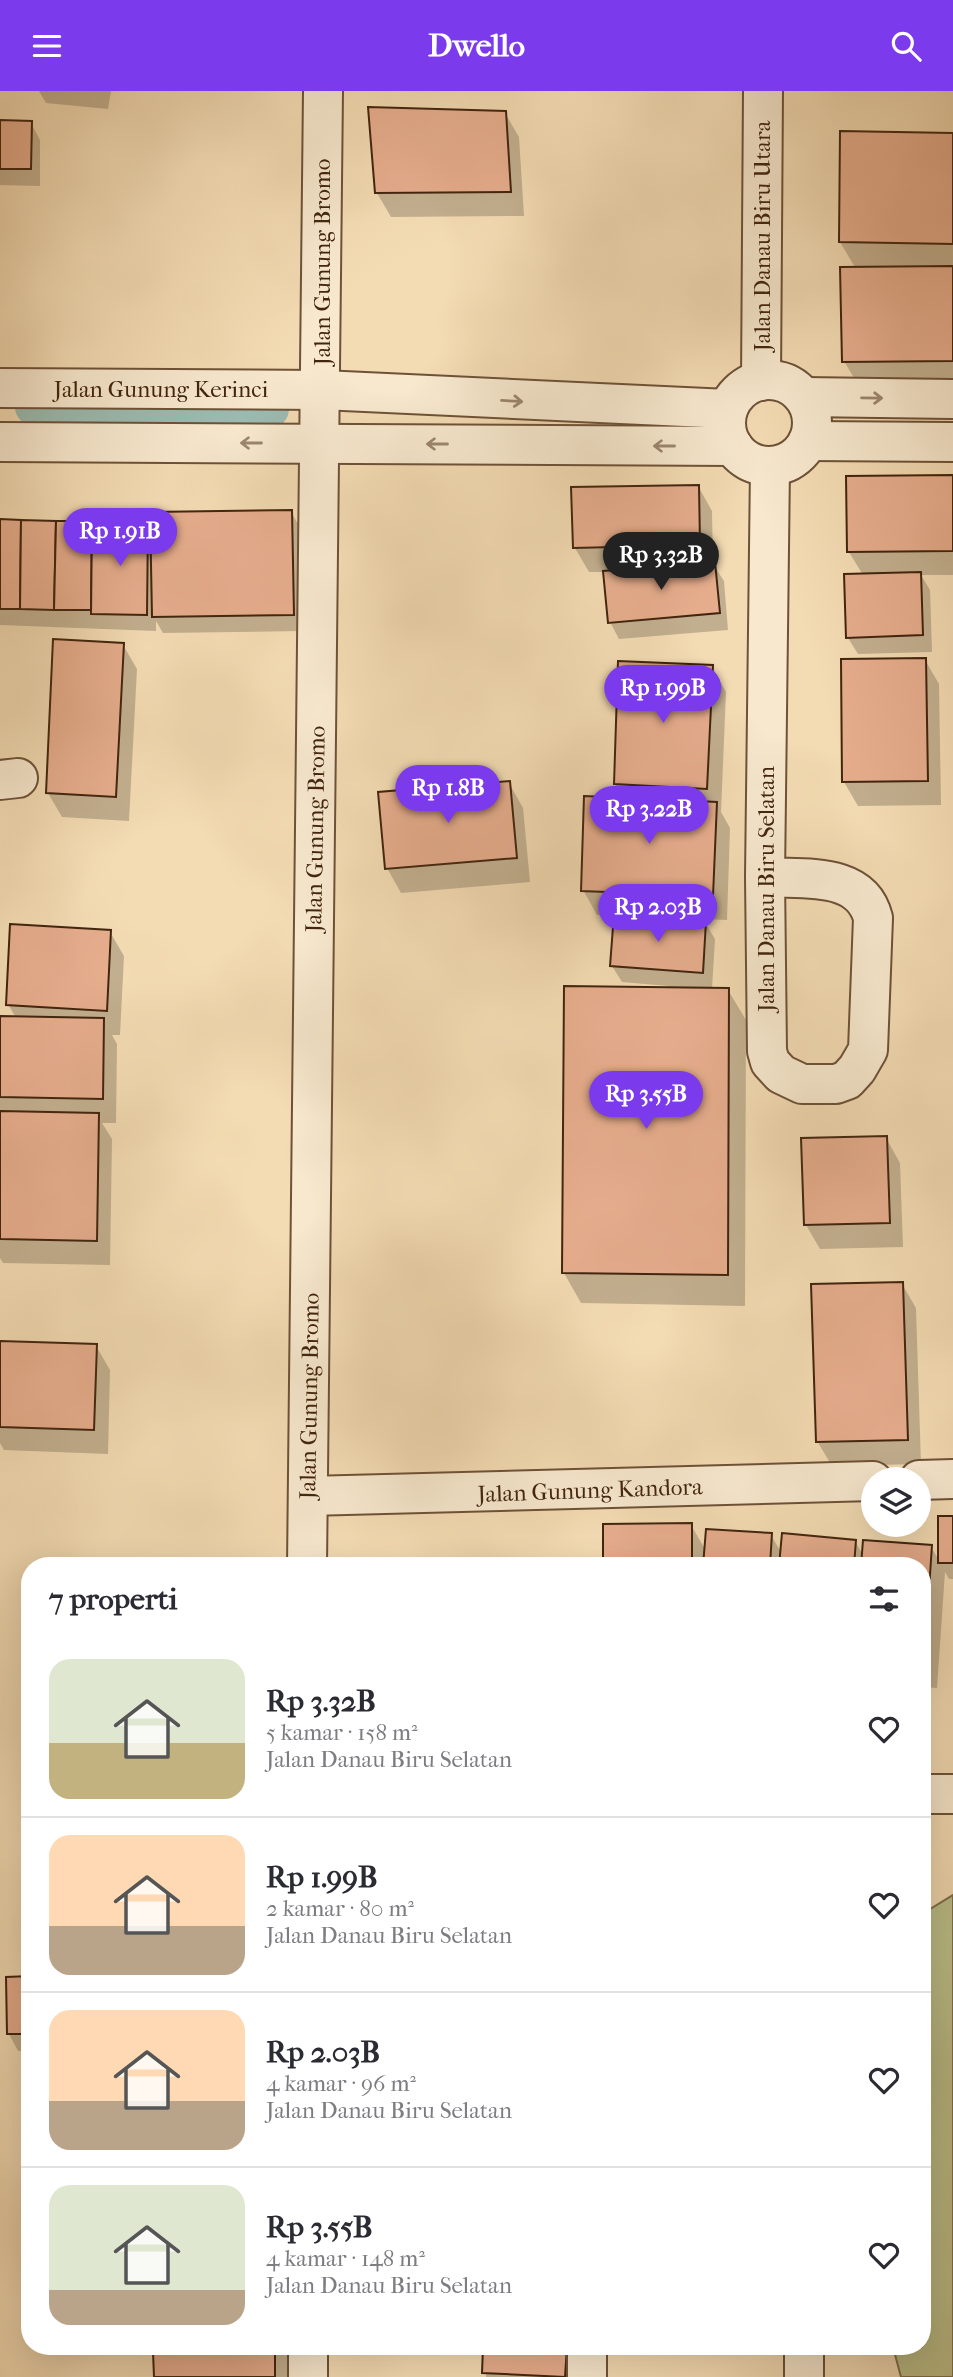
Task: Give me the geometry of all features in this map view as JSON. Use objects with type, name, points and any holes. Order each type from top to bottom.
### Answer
[{"type":"street","name":"Jalan Gunung Bromo","points":[[307,1557],[319,443],[322,390],[323,91]]},
{"type":"street","name":"Jalan Danau Biru Utara","points":[[761,381],[763,91]]},
{"type":"street","points":[[761,381],[785,383],[804,397],[812,419],[808,442],[793,460],[770,467],[749,461],[730,428],[740,391],[761,381]]},
{"type":"street","name":"Jalan Gunung Kerinci","points":[[0,388],[322,390],[730,428]]},
{"type":"street","points":[[804,397],[953,399]]},
{"type":"street","points":[[0,442],[319,443],[730,428]]},
{"type":"street","points":[[808,442],[953,442]]},
{"type":"street","name":"Jalan Danau Biru Selatan","points":[[765,877],[841,884],[861,892],[870,904],[873,918],[868,1050],[847,1080],[836,1084],[802,1084],[781,1074],[770,1062],[766,1051],[765,877],[770,467]]},
{"type":"street","points":[[931,1480],[953,1479]]},
{"type":"street","name":"Jalan Gunung Kandora","points":[[308,1496],[861,1481]]},
{"type":"street","points":[[931,1794],[953,1794]]},
{"type":"street","points":[[308,2355],[308,2377]]},
{"type":"street","points":[[587,2355],[587,2377]]},
{"type":"street","points":[[804,2355],[804,2377]]},
{"type":"green space","points":[[953,1895],[953,2377],[901,2377],[895,2355],[931,2355],[931,1908]]},
{"type":"building","points":[[368,107],[506,111],[511,192],[375,193]]},
{"type":"building","points":[[0,120],[32,121],[31,169],[0,169]]},
{"type":"building","points":[[840,131],[953,133],[953,244],[839,242]]},
{"type":"building","points":[[953,266],[953,361],[842,362],[840,267]]},
{"type":"building","points":[[953,475],[953,551],[847,552],[846,476]]},
{"type":"building","points":[[699,485],[700,545],[573,548],[571,487]]},
{"type":"building","points":[[292,510],[294,615],[152,617],[150,512]]},
{"type":"building","points":[[0,519],[21,520],[20,609],[0,609]]},
{"type":"building","points":[[21,520],[56,521],[54,610],[20,609]]},
{"type":"building","points":[[56,521],[92,521],[91,610],[54,610]]},
{"type":"building","points":[[92,521],[148,522],[147,615],[91,614]]},
{"type":"building","points":[[715,562],[720,613],[608,623],[603,571]]},
{"type":"building","points":[[921,572],[923,635],[846,638],[844,574]]},
{"type":"building","points":[[53,639],[124,643],[116,797],[46,793]]},
{"type":"building","points":[[926,658],[928,781],[842,782],[841,659]]},
{"type":"building","points":[[618,661],[713,665],[707,789],[614,784]]},
{"type":"building","points":[[510,781],[517,858],[385,869],[378,792]]},
{"type":"building","points":[[584,796],[717,802],[713,896],[581,891]]},
{"type":"building","points":[[614,914],[706,921],[703,973],[610,966]]},
{"type":"building","points":[[10,924],[111,930],[107,1011],[6,1005]]},
{"type":"building","points":[[564,986],[729,988],[728,1275],[562,1273]]},
{"type":"building","points":[[0,1016],[104,1018],[103,1099],[0,1097]]},
{"type":"building","points":[[0,1111],[99,1113],[97,1241],[0,1239]]},
{"type":"building","points":[[887,1136],[890,1223],[804,1225],[801,1138]]},
{"type":"building","points":[[903,1282],[908,1440],[816,1442],[811,1284]]},
{"type":"building","points":[[0,1341],[97,1344],[94,1430],[0,1427]]},
{"type":"building","points":[[938,1516],[953,1516],[953,1563],[938,1563]]},
{"type":"building","points":[[692,1523],[692,1557],[603,1557],[603,1524]]},
{"type":"building","points":[[706,1529],[772,1533],[771,1557],[704,1557]]},
{"type":"building","points":[[782,1533],[856,1540],[855,1557],[780,1557]]},
{"type":"building","points":[[863,1540],[932,1545],[931,1560],[931,1557],[862,1557]]},
{"type":"building","points":[[21,1976],[21,2034],[7,2034],[6,1977]]},
{"type":"building","points":[[153,2355],[275,2355],[275,2377],[154,2377]]},
{"type":"building","points":[[483,2355],[566,2355],[565,2377],[482,2373]]},
{"type":"waterway","points":[[34,407],[270,409]]}]
